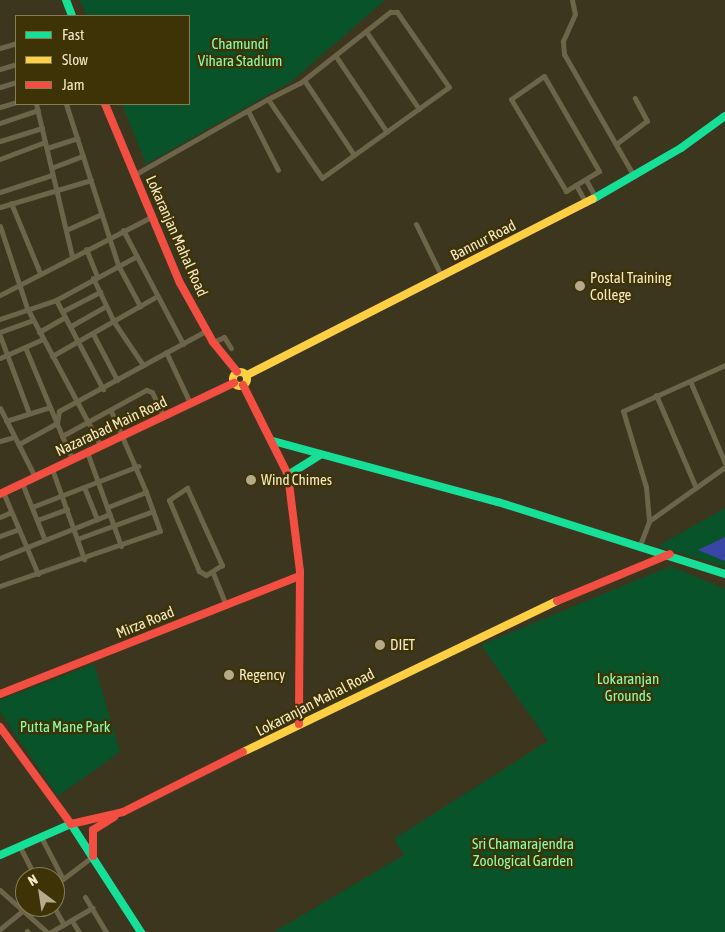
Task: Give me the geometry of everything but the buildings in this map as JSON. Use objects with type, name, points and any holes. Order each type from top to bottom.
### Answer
[{"type":"main road","points":[[66,0],[72,15]]},
{"type":"main road","name":"Lokaranjan Mahal Road","points":[[105,105],[151,217],[206,331],[237,372]]},
{"type":"main road","name":"Bannur Road","points":[[247,375],[596,198],[634,176],[725,116]]},
{"type":"main road","points":[[243,385],[247,375],[237,372],[234,383],[243,385],[273,441],[288,475],[300,576],[300,724]]},
{"type":"main road","name":"Nazarabad Main Road","points":[[1,493],[234,383]]},
{"type":"main road","points":[[273,441],[640,545],[725,574]]},
{"type":"main road","points":[[288,475],[320,455]]},
{"type":"main road","name":"Lokaranjan Mahal Road","points":[[0,855],[71,824],[123,812],[300,724],[640,563],[670,554]]},
{"type":"main road","name":"Mirza Road","points":[[0,694],[300,576]]},
{"type":"main road","points":[[0,726],[93,856],[141,932]]},
{"type":"main road","points":[[93,856],[93,830],[123,812]]},
{"type":"street","points":[[572,0],[576,14],[563,41],[564,54],[634,176]]},
{"type":"street","points":[[134,175],[268,99],[304,80],[337,58],[386,14],[397,12],[448,84],[444,94],[320,177],[268,99]]},
{"type":"street","points":[[366,33],[419,109]]},
{"type":"street","points":[[0,48],[15,43]]},
{"type":"street","points":[[337,58],[387,132]]},
{"type":"street","points":[[0,69],[15,64]]},
{"type":"street","points":[[542,76],[548,80],[599,171],[586,180],[562,190],[512,98],[542,76]]},
{"type":"street","points":[[304,80],[354,155]]},
{"type":"street","points":[[0,87],[15,82]]},
{"type":"street","points":[[616,144],[647,121],[635,98]]},
{"type":"street","points":[[0,107],[15,102]]},
{"type":"street","points":[[36,105],[72,256]]},
{"type":"street","points":[[66,105],[118,265],[140,306]]},
{"type":"street","points":[[0,123],[38,110]]},
{"type":"street","points":[[248,111],[278,170]]},
{"type":"street","points":[[0,141],[42,128]]},
{"type":"street","points":[[0,159],[77,138]]},
{"type":"street","points":[[0,192],[52,171],[82,156]]},
{"type":"street","points":[[0,207],[90,180]]},
{"type":"street","points":[[586,180],[596,198]]},
{"type":"street","points":[[576,185],[586,203]]},
{"type":"street","points":[[12,203],[40,273]]},
{"type":"street","points":[[66,230],[102,214]]},
{"type":"street","points":[[0,295],[72,256],[151,217]]},
{"type":"street","points":[[416,224],[442,277]]},
{"type":"street","points":[[0,226],[27,308],[100,446]]},
{"type":"street","points":[[123,230],[183,344]]},
{"type":"street","points":[[86,249],[106,306],[114,322],[143,365]]},
{"type":"street","points":[[0,319],[27,308],[56,300],[95,277],[137,256]]},
{"type":"street","points":[[39,332],[100,292]]},
{"type":"street","points":[[52,356],[157,296]]},
{"type":"street","points":[[56,300],[103,389]]},
{"type":"street","points":[[71,326],[106,306]]},
{"type":"street","points":[[30,413],[0,334],[33,320]]},
{"type":"street","points":[[19,444],[57,423],[60,411],[79,404],[143,365],[206,331]]},
{"type":"street","points":[[93,334],[117,380]]},
{"type":"street","points":[[213,342],[224,337],[231,348]]},
{"type":"street","points":[[0,358],[43,339]]},
{"type":"street","points":[[26,347],[72,458]]},
{"type":"street","points":[[166,352],[190,403]]},
{"type":"street","points":[[640,545],[649,521],[646,484],[623,413],[656,395],[725,365]]},
{"type":"street","points":[[690,381],[725,462]]},
{"type":"street","points":[[62,436],[150,390],[163,416]]},
{"type":"street","points":[[656,395],[696,488]]},
{"type":"street","points":[[6,420],[50,407]]},
{"type":"street","points":[[0,408],[35,477]]},
{"type":"street","points":[[0,586],[160,532],[138,466],[111,411]]},
{"type":"street","points":[[0,440],[14,436]]},
{"type":"street","points":[[87,452],[100,481],[121,546]]},
{"type":"street","points":[[32,508],[138,466]]},
{"type":"street","points":[[649,521],[725,467]]},
{"type":"street","points":[[52,469],[63,495],[84,559]]},
{"type":"street","points":[[22,483],[44,538]]},
{"type":"street","points":[[84,487],[97,519]]},
{"type":"street","points":[[187,488],[222,564],[213,573],[200,573],[169,502],[187,488]]},
{"type":"street","points":[[108,507],[146,492]]},
{"type":"street","points":[[1,493],[38,574]]},
{"type":"street","points":[[37,520],[67,509]]},
{"type":"street","points":[[77,539],[153,511]]},
{"type":"street","points":[[0,517],[11,512]]},
{"type":"street","points":[[0,558],[44,538],[110,514]]},
{"type":"street","points":[[0,536],[19,529]]},
{"type":"street","points":[[213,573],[226,605]]},
{"type":"street","points":[[41,837],[57,867]]},
{"type":"street","points":[[20,847],[30,867]]},
{"type":"street","points":[[65,877],[93,856]]},
{"type":"street","points":[[0,890],[15,905]]},
{"type":"street","points":[[85,897],[106,932]]},
{"type":"street","points":[[51,932],[92,908]]},
{"type":"street","points":[[0,929],[15,916]]},
{"type":"street","points":[[28,917],[47,932]]},
{"type":"street","points":[[59,917],[63,924]]},
{"type":"street","points":[[72,921],[78,932]]},
{"type":"green space","name":"Chamundi Vihara Stadium","points":[[80,0],[385,0],[292,81],[146,164],[122,105],[190,105],[190,15],[87,15]]},
{"type":"green space","points":[[725,508],[725,537],[699,550],[725,561],[725,567],[658,546]]},
{"type":"green space","points":[[671,566],[725,589],[725,932],[274,932],[404,855],[394,839],[548,741],[481,645]]},
{"type":"green space","name":"Putta Mane Park","points":[[94,664],[120,752],[58,796],[0,712],[0,700]]},
{"type":"shaded area","points":[[725,537],[725,561],[698,550]]},
{"type":"traffic: fast","points":[[66,0],[72,15]]},
{"type":"traffic: fast","points":[[593,199],[681,148],[725,116]]},
{"type":"traffic: fast","points":[[273,441],[498,502],[725,574]]},
{"type":"traffic: fast","points":[[288,475],[320,455]]},
{"type":"traffic: fast","points":[[0,855],[71,824],[141,932]]},
{"type":"traffic: slow","points":[[247,375],[593,199]]},
{"type":"traffic: slow","points":[[237,372],[243,372],[247,379],[243,386],[237,386],[233,382],[233,376],[237,372]]},
{"type":"traffic: slow","points":[[243,752],[557,601]]},
{"type":"traffic: jam","points":[[105,105],[180,283],[213,342],[237,372]]},
{"type":"traffic: jam","points":[[0,494],[234,383]]},
{"type":"traffic: jam","points":[[243,385],[288,475],[300,571],[299,724]]},
{"type":"traffic: jam","points":[[557,601],[670,554]]},
{"type":"traffic: jam","points":[[0,694],[300,576]]},
{"type":"traffic: jam","points":[[0,727],[71,824],[123,812],[243,752]]},
{"type":"traffic: jam","points":[[93,856],[93,830],[114,817]]},
{"type":"place","name":"Postal Training College","points":[[580,286]]},
{"type":"place","name":"Wind Chimes","points":[[251,480]]},
{"type":"place","name":"DIET","points":[[380,645]]},
{"type":"place","name":"Regency","points":[[229,675]]},
{"type":"park label","name":"Lokaranjan Grounds","points":[[628,686]]},
{"type":"park label","name":"Sri Chamarajendra Zoological Garden","points":[[523,852]]}]
